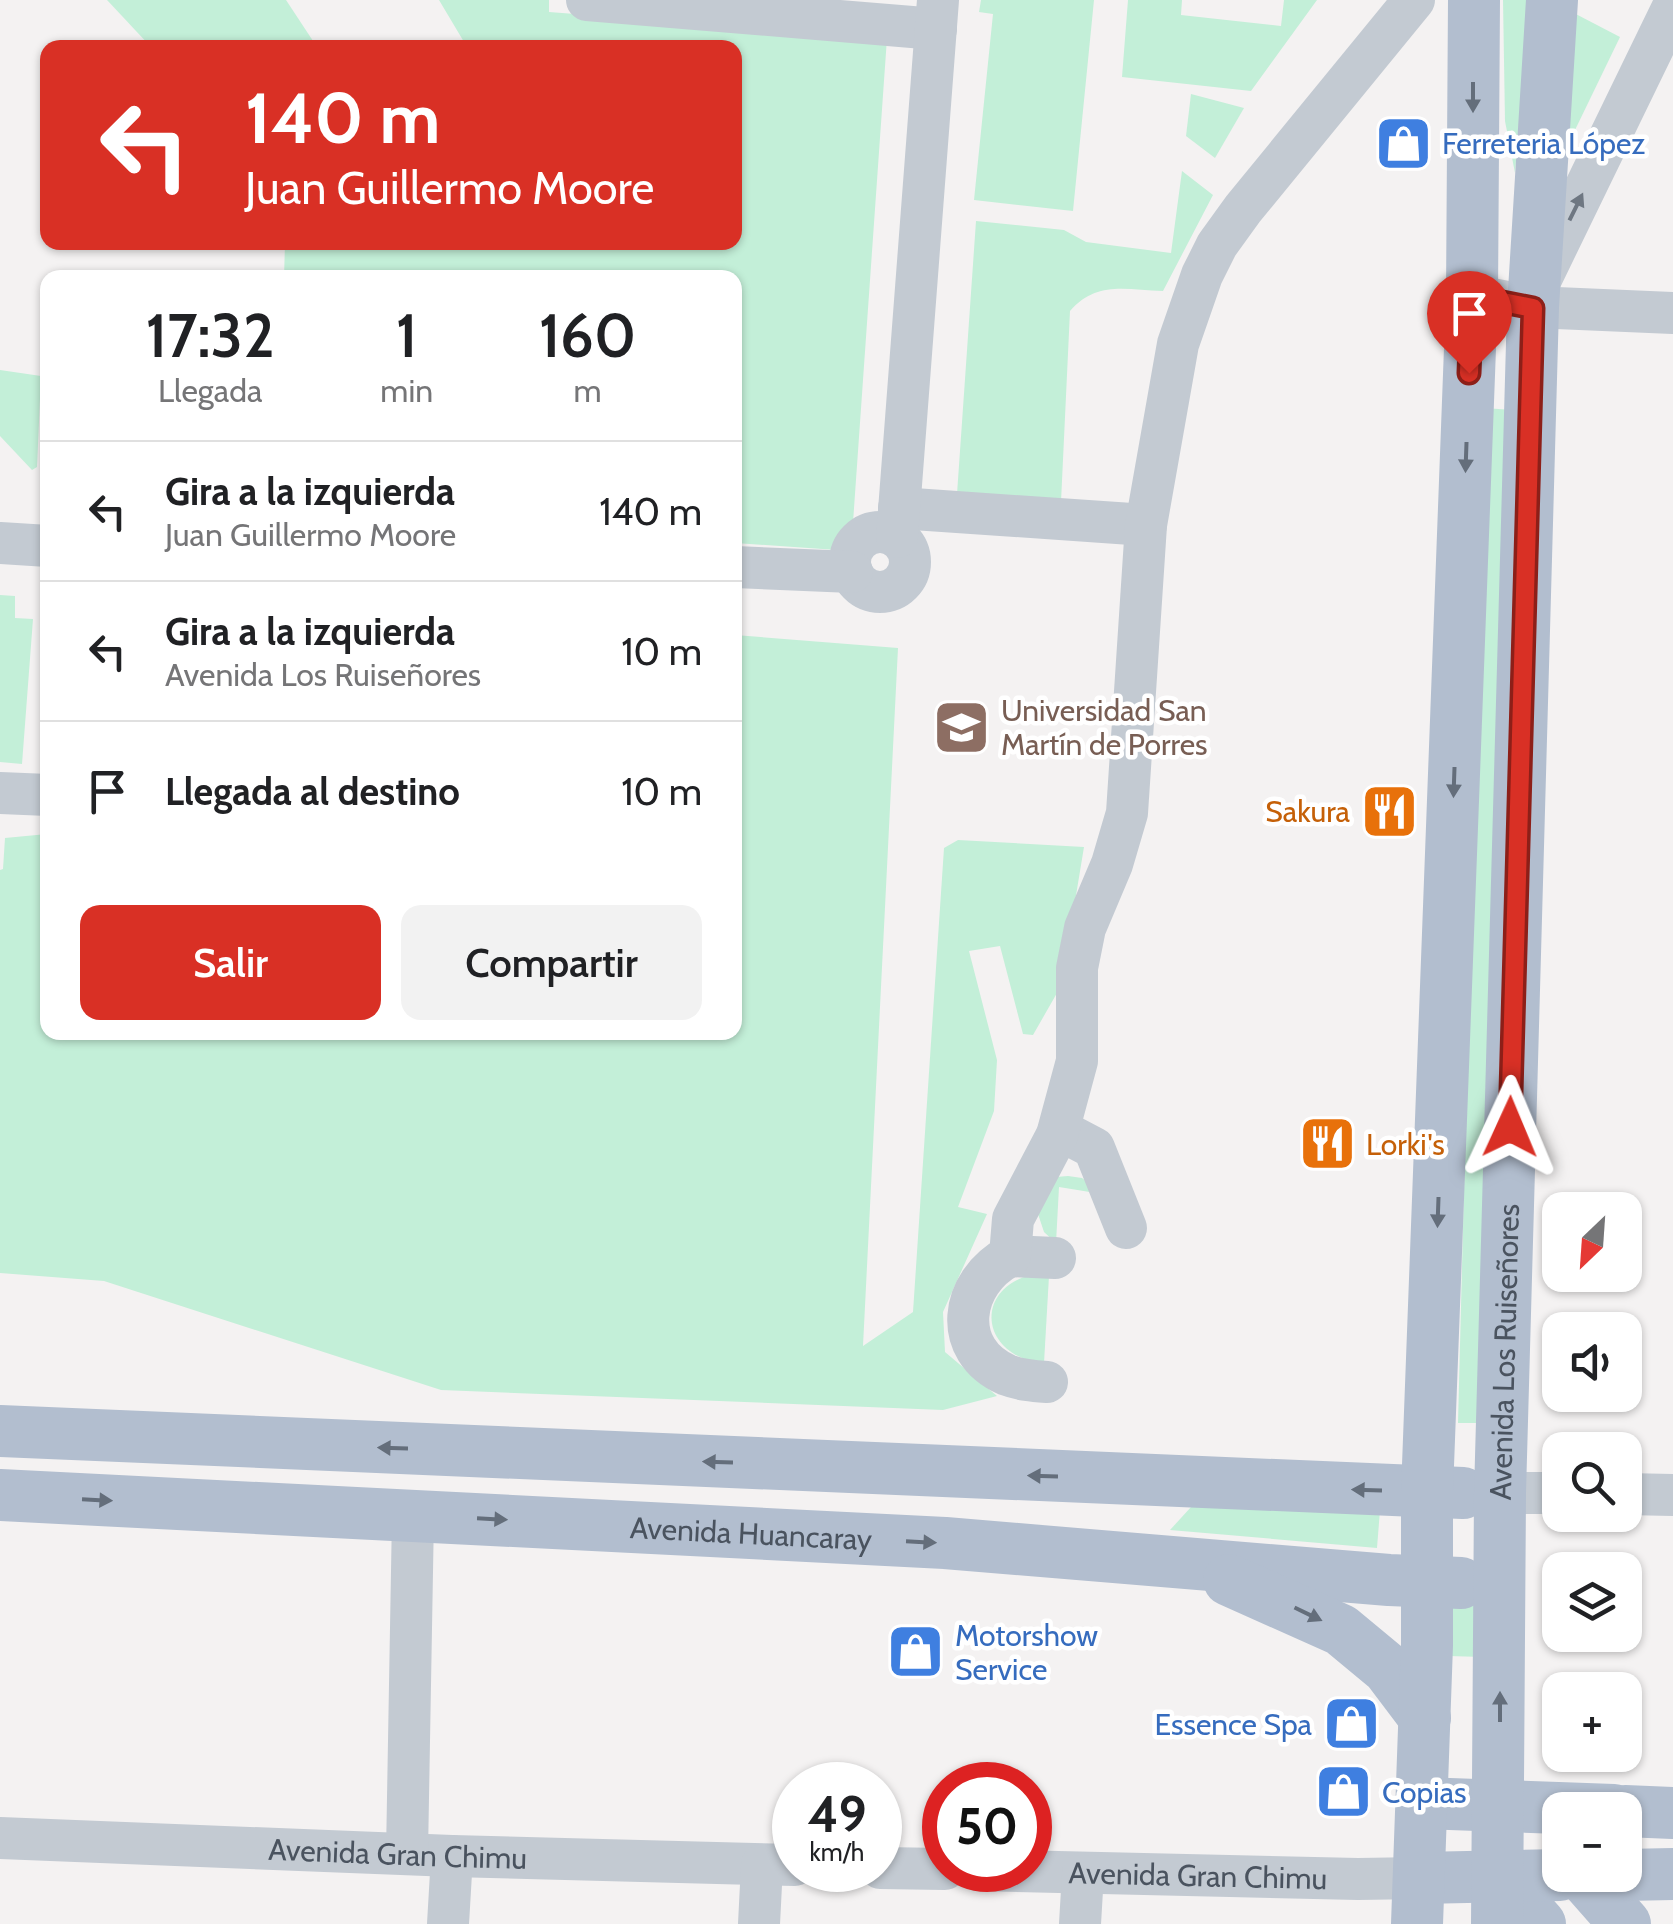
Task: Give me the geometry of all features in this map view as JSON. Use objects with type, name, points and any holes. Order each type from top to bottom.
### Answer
[{"type":"main road","points":[[1474,0],[1472,296],[1427,1492],[1418,1901],[1498,1900],[1542,1882]]},
{"type":"main road","name":"Avenida Los Ruiseñores","points":[[1498,1900],[1500,1492],[1533,301],[1552,0]]},
{"type":"main road","points":[[0,1432],[1500,1492]]},
{"type":"main road","name":"Avenida Huancaray","points":[[0,1495],[945,1543],[1500,1585]]},
{"type":"main road","points":[[1186,1561],[1341,1630],[1388,1668],[1425,1718]]},
{"type":"main road","points":[[1422,1803],[1542,1807]]},
{"type":"main road","points":[[1500,1805],[1542,1841]]},
{"type":"main road","points":[[1642,1811],[1673,1812]]},
{"type":"main road","points":[[1642,1875],[1673,1874]]},
{"type":"main road","points":[[1597,1892],[1626,1924]]},
{"type":"main road","points":[[1498,1900],[1540,1924]]},
{"type":"street","points":[[587,0],[937,15],[898,523],[910,558],[908,576],[894,589],[875,592],[858,582],[852,572],[742,567]]},
{"type":"street","points":[[1010,1256],[1013,1218],[1057,1135],[1076,1062],[1078,968],[1086,928],[1112,864],[1126,813],[1146,525],[1186,314],[1210,260],[1242,209],[1414,0]]},
{"type":"street","points":[[1533,301],[1673,8]]},
{"type":"street","points":[[1472,296],[1673,313]]},
{"type":"street","points":[[898,523],[1146,525]]},
{"type":"street","points":[[0,543],[40,542]]},
{"type":"street","points":[[0,792],[40,794]]},
{"type":"street","points":[[1057,1135],[1075,1138],[1094,1148],[1126,1228]]},
{"type":"street","points":[[1046,1382],[1006,1374],[986,1360],[973,1340],[968,1314],[972,1292],[994,1264],[1010,1256],[1055,1258]]},
{"type":"street","points":[[1500,1492],[1542,1493]]},
{"type":"street","points":[[1642,1494],[1673,1495]]},
{"type":"street","points":[[407,1854],[413,1515]]},
{"type":"street","name":"Avenida Gran Chimu","points":[[0,1838],[772,1865]]},
{"type":"street","points":[[448,1924],[452,1856]]},
{"type":"street","name":"Avenida Gran Chimu","points":[[1052,1872],[1358,1880],[1418,1901]]},
{"type":"street","points":[[1080,1924],[1083,1873]]},
{"type":"street","points":[[759,1924],[772,1886]]},
{"type":"green space","points":[[107,0],[286,0],[312,40],[144,40]]},
{"type":"green space","points":[[439,0],[549,0],[549,12],[887,38],[851,551],[742,543],[742,270],[284,270],[285,250],[742,250],[742,40],[463,40]]},
{"type":"green space","points":[[981,0],[1094,0],[1073,211],[974,200],[993,14],[979,12]]},
{"type":"green space","points":[[1128,0],[1182,0],[1181,15],[1281,26],[1284,0],[1317,0],[1251,91],[1122,77]]},
{"type":"green space","points":[[1503,0],[1529,0],[1515,173],[1505,121]]},
{"type":"green space","points":[[1570,11],[1620,37],[1560,161]]},
{"type":"green space","points":[[1191,94],[1244,108],[1215,158],[1186,136]]},
{"type":"green space","points":[[1182,171],[1213,195],[1163,291],[1102,291],[1080,301],[1070,311],[1061,502],[957,494],[976,221],[1064,230],[1086,242],[1171,253]]},
{"type":"green space","points":[[0,370],[40,376],[37,467],[32,470],[0,436]]},
{"type":"green space","points":[[1484,408],[1513,410],[1485,1423],[1458,1423]]},
{"type":"green space","points":[[0,595],[15,596],[15,618],[33,619],[22,764],[0,762]]},
{"type":"green space","points":[[742,636],[898,648],[863,1346],[913,1312],[944,848],[958,840],[1084,847],[1061,986],[1033,1035],[1023,1034],[1000,946],[969,951],[997,1060],[994,1111],[958,1207],[987,1214],[943,1312],[945,1352],[997,1396],[943,1410],[441,1390],[104,1281],[0,1273],[0,870],[5,838],[40,835],[40,1040],[742,1040]]},
{"type":"green space","points":[[1056,1177],[1082,1178],[1102,1194],[1059,1187],[1056,1243],[1044,1232],[1037,1211]]},
{"type":"green space","points":[[1030,1275],[1049,1276],[1044,1363],[1008,1350],[992,1324],[992,1309],[999,1295],[1011,1283]]},
{"type":"green space","points":[[1202,1495],[1380,1510],[1377,1548],[1170,1530]]},
{"type":"green space","points":[[1481,1599],[1483,1657],[1448,1656],[1449,1604]]},
{"type":"place","name":"Ferreteria López","points":[[1403,143]]},
{"type":"place","name":"Universidad San Martín de Porres","points":[[962,727]]},
{"type":"place","name":"Sakura","points":[[1389,811]]},
{"type":"place","name":"Lorki's","points":[[1327,1144]]},
{"type":"place","name":"Motorshow Service","points":[[916,1652]]},
{"type":"place","name":"Essence Spa","points":[[1351,1724]]},
{"type":"place","name":"Copias","points":[[1343,1792]]},
{"type":"route","points":[[1469,373],[1472,296],[1533,308],[1510,1127]]}]
